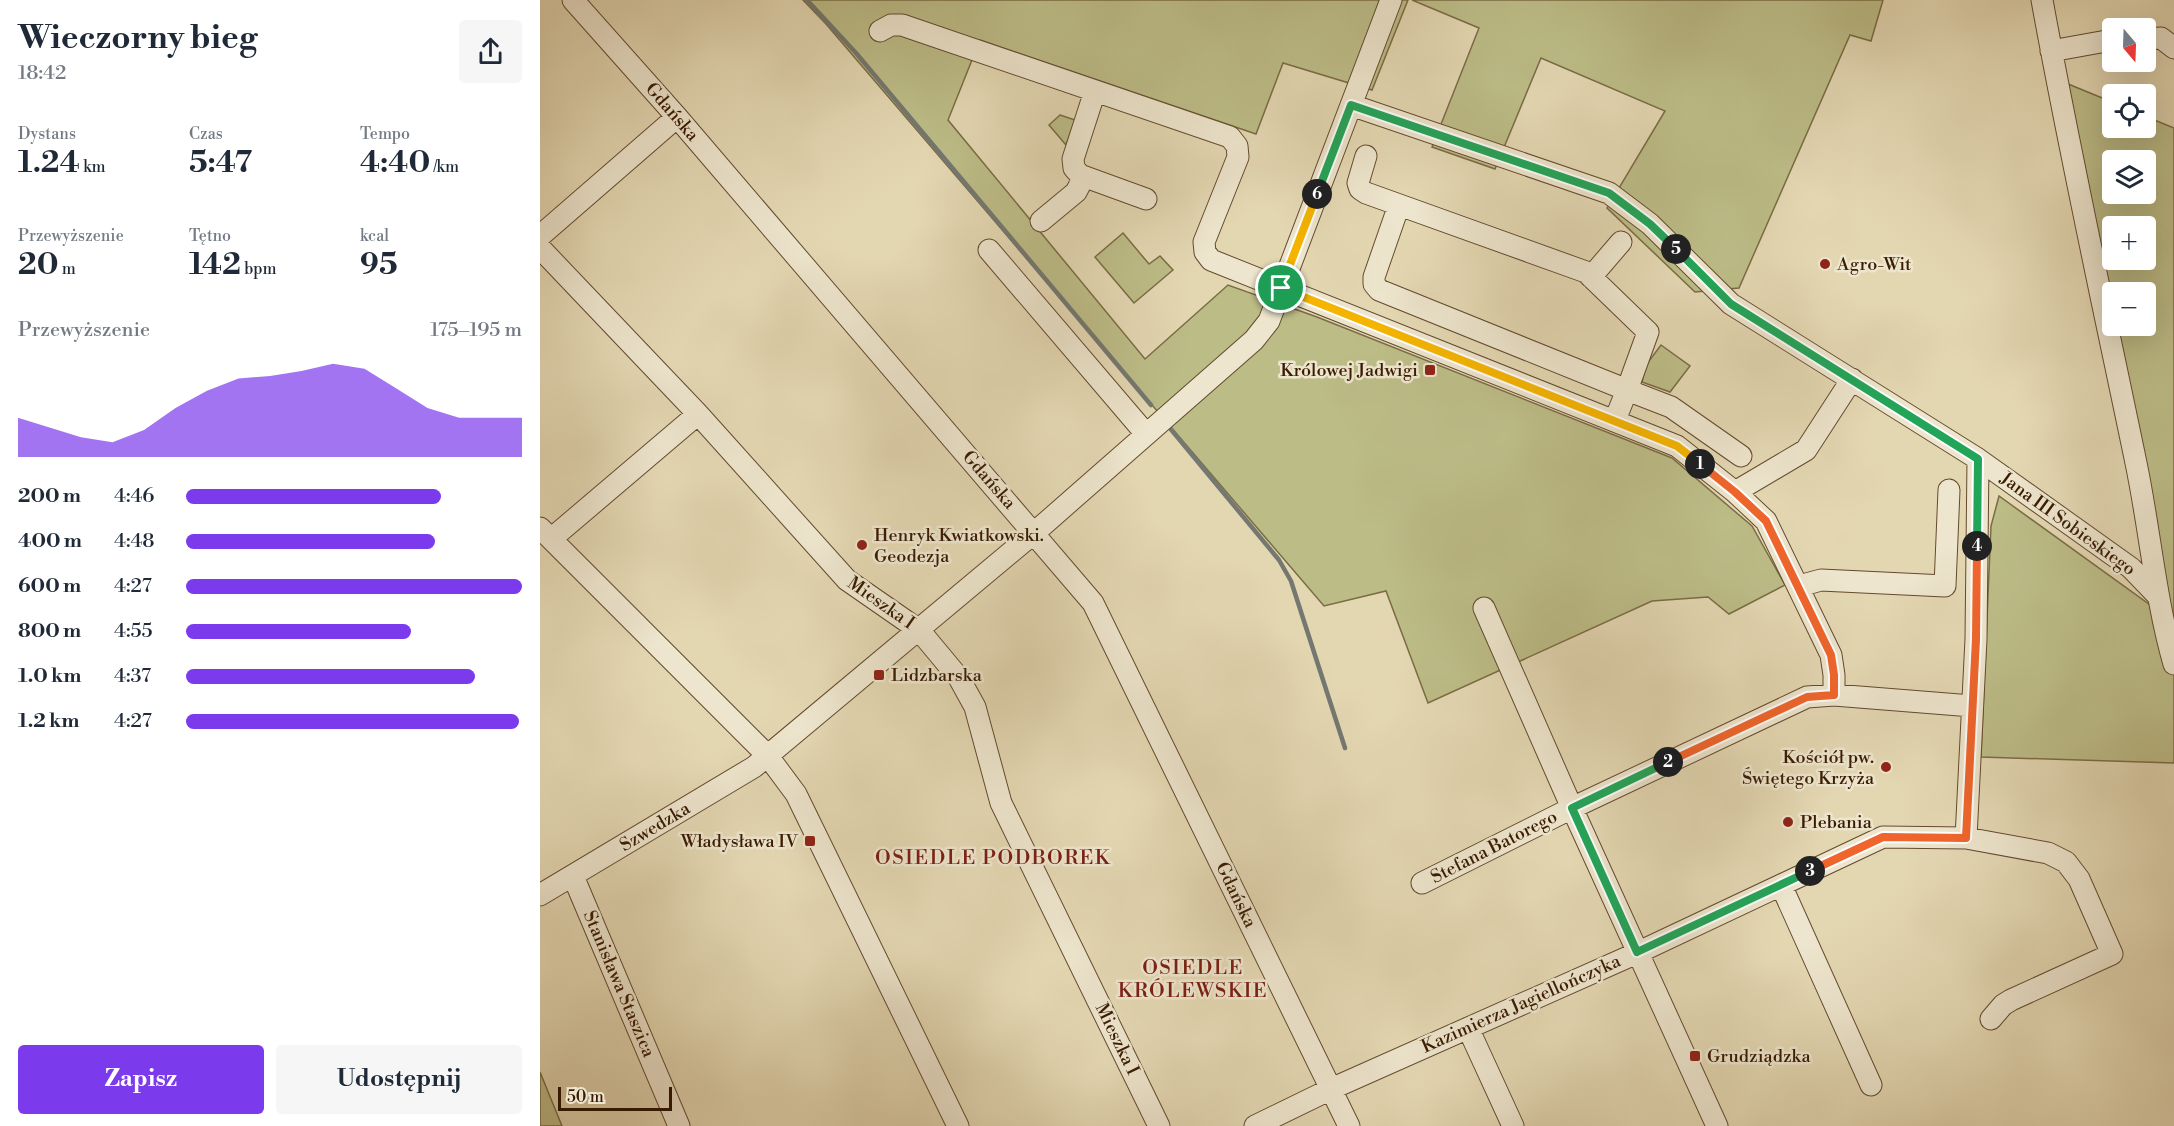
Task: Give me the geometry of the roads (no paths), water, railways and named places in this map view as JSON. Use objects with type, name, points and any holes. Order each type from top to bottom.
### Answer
[{"type":"street","name":"Gdańska","points":[[573,0],[677,117],[1092,603],[1348,1126]]},
{"type":"street","points":[[767,755],[1034,533],[1254,340],[1269,321],[1391,0]]},
{"type":"street","points":[[2042,0],[2140,482],[2163,626],[2174,664]]},
{"type":"street","points":[[880,31],[891,25],[902,25],[1230,137],[1237,146],[1238,157],[1204,242],[1204,252],[1211,260],[1677,446],[1735,492],[1766,521],[1831,655],[1834,695]]},
{"type":"street","points":[[2156,38],[2161,38],[2174,48]]},
{"type":"street","points":[[2051,51],[2102,42]]},
{"type":"street","points":[[1095,91],[1073,159],[1074,168],[1084,177],[1146,199]]},
{"type":"street","name":"Jana III Sobieskiego","points":[[1351,105],[1609,193],[1650,224],[1731,304],[1978,459],[2156,586]]},
{"type":"street","points":[[540,236],[677,117]]},
{"type":"street","points":[[1366,156],[1358,183],[1360,189],[1366,193],[1586,272],[1648,332],[1615,420]]},
{"type":"street","points":[[1041,221],[1076,192],[1084,177]]},
{"type":"street","points":[[1399,205],[1374,277],[1374,284],[1378,290],[1671,407],[1741,456]]},
{"type":"street","points":[[1591,277],[1621,242]]},
{"type":"street","name":"Mieszka I","points":[[540,248],[698,414],[847,580],[919,630],[959,678],[975,707],[1001,803],[1160,1126]]},
{"type":"street","points":[[989,250],[1146,434]]},
{"type":"street","points":[[1735,492],[1806,450],[1852,379]]},
{"type":"street","points":[[698,414],[546,533],[767,755],[796,794],[958,1126]]},
{"type":"street","points":[[1966,838],[1976,639],[1978,459]]},
{"type":"street","points":[[1799,586],[1821,580],[1945,586],[1949,489]]},
{"type":"street","points":[[1484,608],[1717,1126]]},
{"type":"street","name":"Stefana Batorego","points":[[1422,883],[1572,808],[1807,697],[1834,695],[1972,706]]},
{"type":"street","name":"Szwedzka","points":[[540,895],[754,767],[767,755]]},
{"type":"street","name":"Kazimierza Jagiellończyka","points":[[1255,1126],[1331,1089],[1637,952],[1883,837],[1966,838],[2048,853],[2066,862],[2079,879],[2112,954],[2011,1000],[2003,1005],[1991,1019]]},
{"type":"street","name":"Stanisława Staszica","points":[[573,876],[679,1126]]},
{"type":"street","points":[[1781,885],[1871,1085]]},
{"type":"street","points":[[1468,1028],[1513,1126]]},
{"type":"waterway","points":[[807,0],[856,53],[1151,405]]},
{"type":"waterway","points":[[1169,427],[1279,560],[1291,581],[1345,748]]},
{"type":"place","name":"Agro-Wit","points":[[1825,264]]},
{"type":"place","name":"Królowej Jadwigi","points":[[1430,370]]},
{"type":"place","name":"Henryk Kwiatkowski. Geodezja","points":[[862,545]]},
{"type":"place","name":"Lidzbarska","points":[[879,675]]},
{"type":"place","name":"Kościół pw. Świętego Krzyża","points":[[1886,767]]},
{"type":"place","name":"Plebania","points":[[1788,822]]},
{"type":"place","name":"Władysława IV","points":[[810,841]]},
{"type":"place","name":"Grudziądzka","points":[[1695,1056]]},
{"type":"district","name":"OSIEDLE PODBOREK","points":[[993,858]]},
{"type":"district","name":"OSIEDLE KRÓLEWSKIE","points":[[1193,980]]}]
